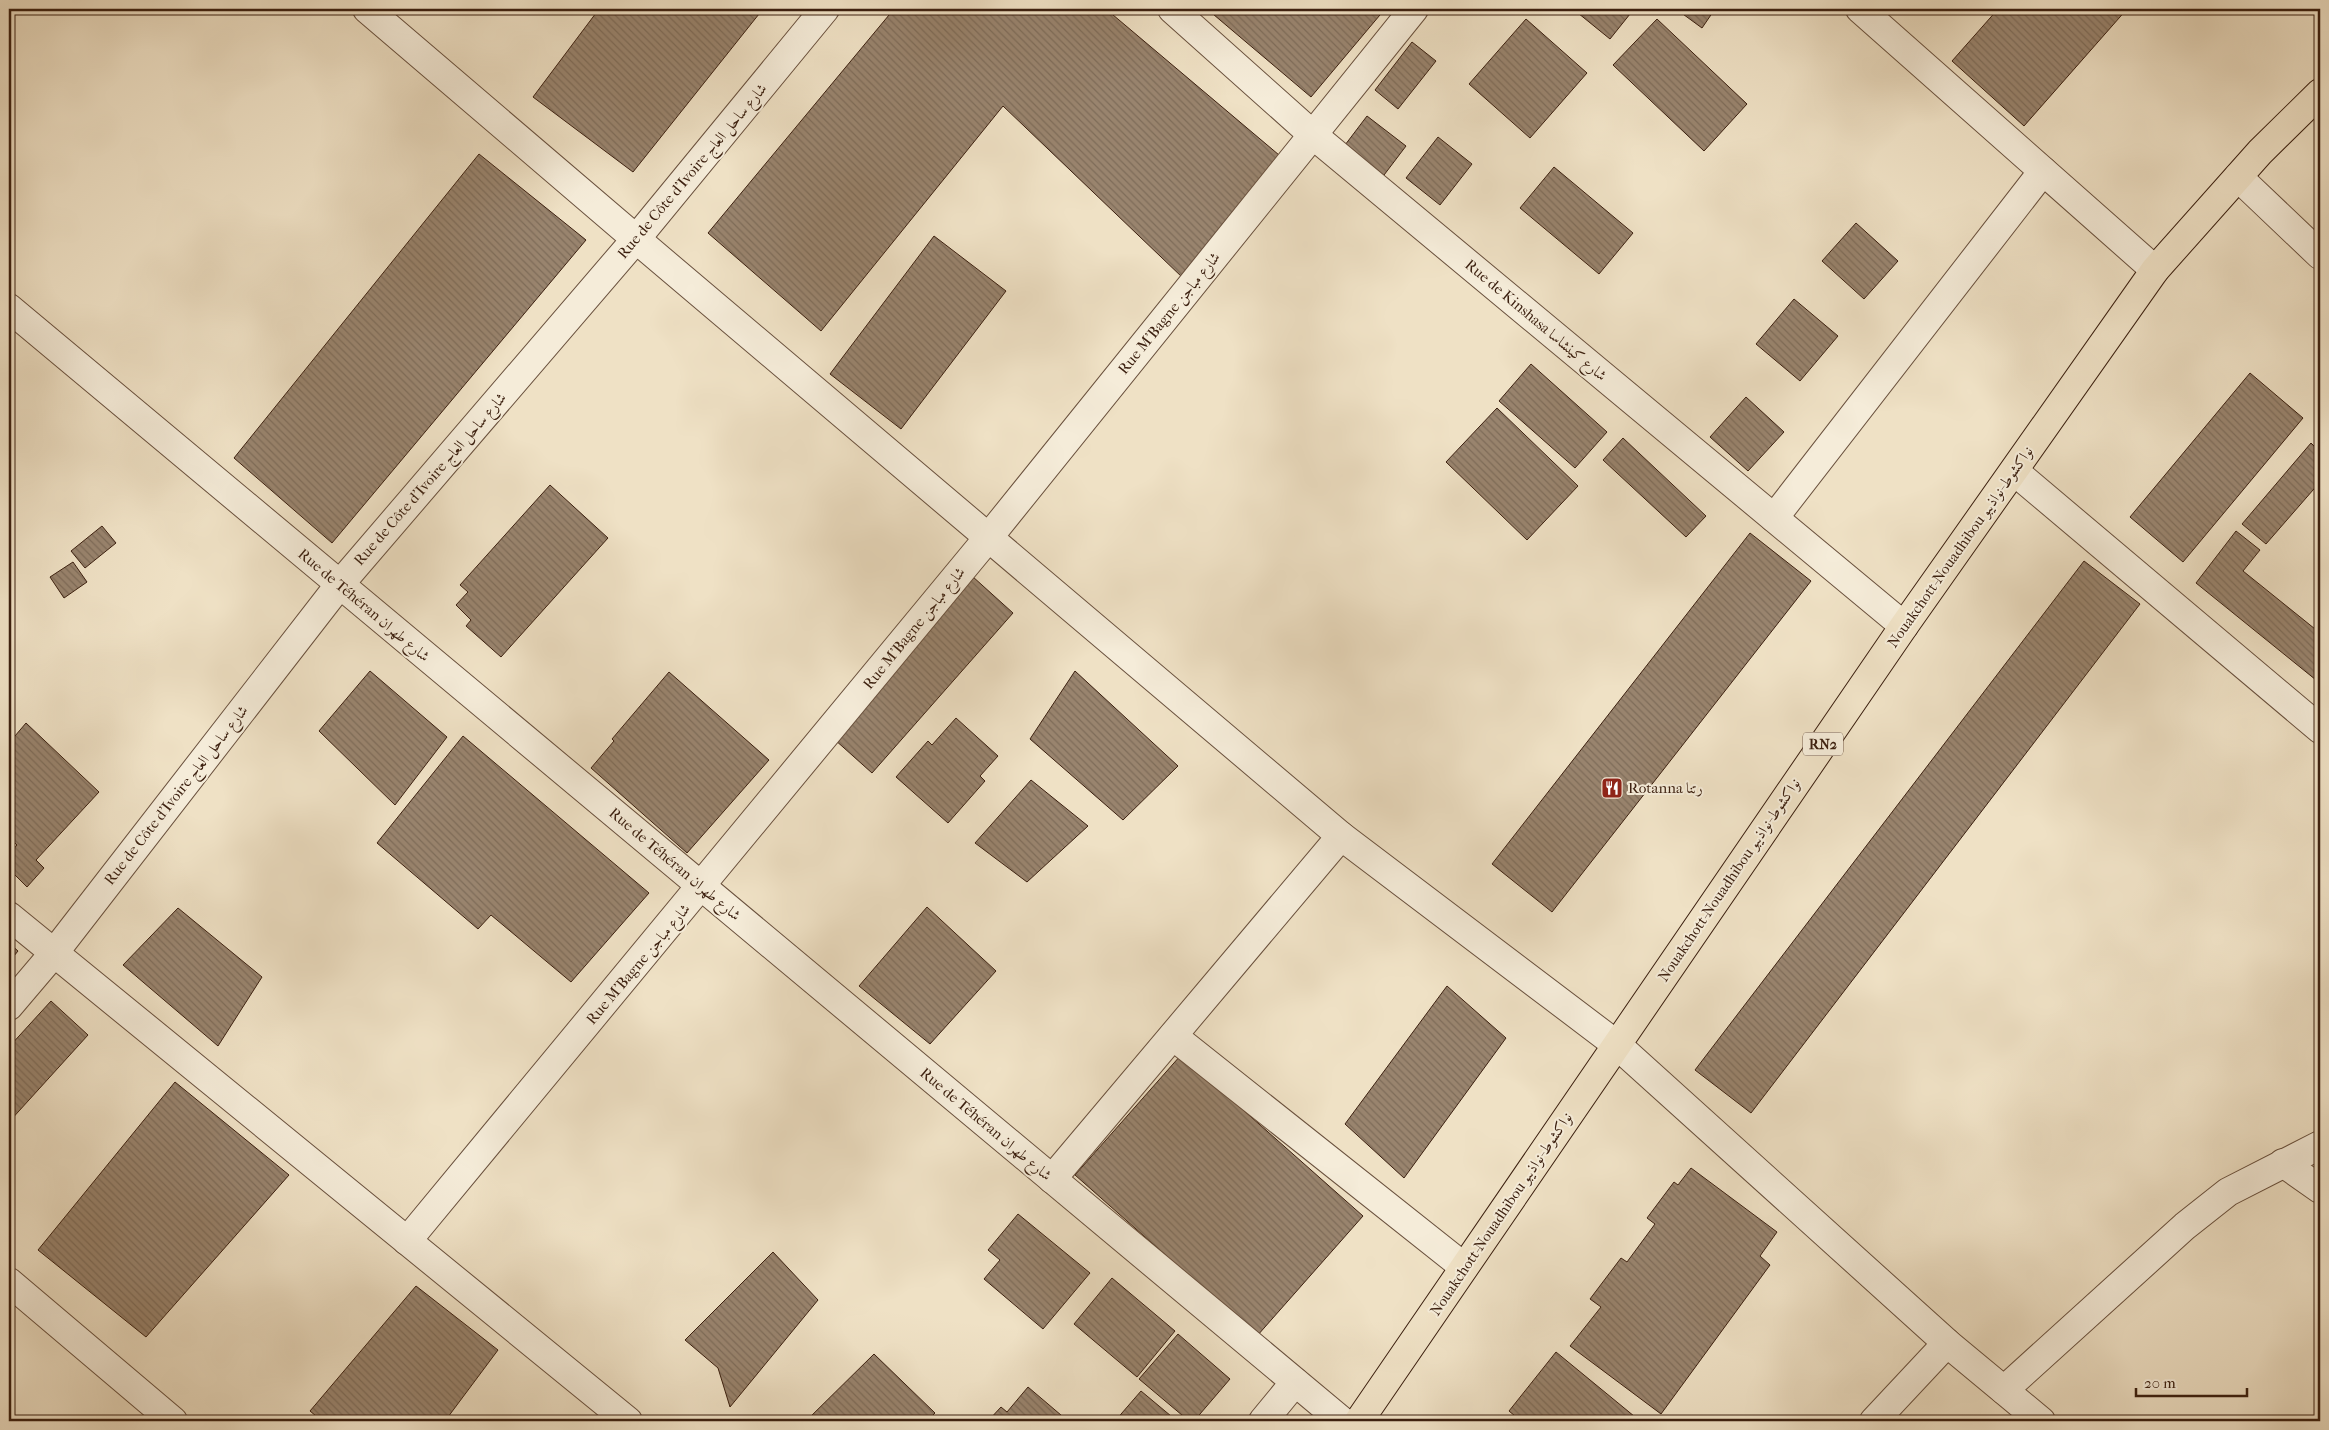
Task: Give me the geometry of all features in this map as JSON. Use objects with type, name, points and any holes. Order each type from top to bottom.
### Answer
[{"type":"highway","name":"Nouakchott-Nouadhibou نواكشوط-نواذيبو","points":[[1359,1421],[1904,626],[2155,270],[2260,152],[2320,93]]},
{"type":"street","points":[[367,9],[1341,836],[1617,1044],[1947,1343],[2041,1421]]},
{"type":"street","name":"Rue de Côte d'Ivoire شارع ساحل العاج","points":[[9,1006],[54,953],[340,584],[636,239],[825,9]]},
{"type":"street","name":"Rue de Kinshasa شارع كينشاسا","points":[[1172,9],[1313,135],[1904,626]]},
{"type":"street","name":"Rue M'Bagne شارع مباجن","points":[[407,1241],[988,538],[1414,9]]},
{"type":"street","points":[[1860,9],[2155,270]]},
{"type":"street","points":[[1774,518],[2043,171]]},
{"type":"street","points":[[2238,177],[2320,255]]},
{"type":"street","name":"Rue de Téhéran شارع طهران","points":[[9,308],[1342,1421]]},
{"type":"street","points":[[2014,471],[2320,728]]},
{"type":"street","points":[[1052,1179],[1341,836]]},
{"type":"street","points":[[9,916],[628,1421]]},
{"type":"street","points":[[1172,1036],[1464,1267]]},
{"type":"street","points":[[2004,1390],[2228,1192],[2320,1145]]},
{"type":"street","points":[[2283,1163],[2320,1189]]},
{"type":"street","points":[[9,1282],[173,1421]]},
{"type":"street","points":[[1874,1421],[1947,1343]]},
{"type":"street","points":[[1263,1421],[1295,1382]]},
{"type":"building","points":[[599,9],[763,9],[633,172],[533,97]]},
{"type":"building","points":[[894,9],[1106,9],[1279,155],[1183,278],[1003,106],[821,331],[708,233]]},
{"type":"building","points":[[1207,9],[1385,9],[1311,97]]},
{"type":"building","points":[[1573,9],[1634,9],[1610,39]]},
{"type":"building","points":[[1676,9],[1715,9],[1702,28]]},
{"type":"building","points":[[1998,9],[2127,9],[2024,126],[1952,61]]},
{"type":"building","points":[[1526,19],[1587,73],[1530,138],[1469,84]]},
{"type":"building","points":[[1657,19],[1747,104],[1704,151],[1613,65]]},
{"type":"building","points":[[1412,42],[1436,61],[1398,109],[1375,90]]},
{"type":"building","points":[[1367,116],[1406,146],[1381,179],[1342,149]]},
{"type":"building","points":[[1438,137],[1472,164],[1440,205],[1406,178]]},
{"type":"building","points":[[479,154],[586,240],[332,543],[234,458]]},
{"type":"building","points":[[1554,167],[1633,233],[1599,274],[1520,208]]},
{"type":"building","points":[[1856,223],[1898,261],[1864,299],[1822,261]]},
{"type":"building","points":[[934,236],[1006,291],[901,429],[830,374]]},
{"type":"building","points":[[1794,299],[1838,336],[1800,381],[1756,344]]},
{"type":"building","points":[[1531,364],[1607,432],[1575,468],[1499,401]]},
{"type":"building","points":[[2250,373],[2303,418],[2183,562],[2130,517]]},
{"type":"building","points":[[1746,397],[1784,432],[1748,471],[1710,437]]},
{"type":"building","points":[[1497,408],[1578,486],[1527,540],[1446,462]]},
{"type":"building","points":[[1623,438],[1706,516],[1686,537],[1603,460]]},
{"type":"building","points":[[2311,443],[2320,452],[2320,482],[2266,544],[2242,524]]},
{"type":"building","points":[[550,485],[608,538],[501,657],[466,626],[471,620],[456,605],[468,592],[460,585]]},
{"type":"building","points":[[102,526],[116,543],[85,568],[71,551]]},
{"type":"building","points":[[2236,531],[2260,550],[2243,571],[2320,633],[2320,674],[2316,680],[2196,583]]},
{"type":"building","points":[[1750,533],[1811,581],[1552,912],[1492,864]]},
{"type":"building","points":[[2084,561],[2140,604],[1751,1113],[1695,1070]]},
{"type":"building","points":[[73,562],[87,582],[64,598],[50,577]]},
{"type":"building","points":[[972,576],[1013,613],[872,773],[834,739]]},
{"type":"building","points":[[370,671],[447,737],[395,805],[319,731]]},
{"type":"building","points":[[1075,671],[1178,766],[1123,820],[1030,739]]},
{"type":"building","points":[[669,672],[769,760],[687,853],[591,768],[614,741],[612,739]]},
{"type":"building","points":[[956,718],[998,756],[980,776],[985,781],[948,823],[896,777],[928,741],[932,745]]},
{"type":"building","points":[[26,723],[99,792],[36,860],[44,868],[27,887],[9,869],[9,854],[17,845],[9,837],[9,743]]},
{"type":"building","points":[[463,736],[649,893],[571,982],[491,915],[478,929],[377,843]]},
{"type":"building","points":[[1031,780],[1088,826],[1027,882],[975,843]]},
{"type":"building","points":[[927,907],[996,971],[930,1044],[859,986]]},
{"type":"building","points":[[178,908],[262,977],[218,1046],[123,965]]},
{"type":"building","points":[[9,943],[18,951],[9,962]]},
{"type":"building","points":[[1447,986],[1506,1038],[1404,1178],[1345,1124]]},
{"type":"building","points":[[51,1001],[88,1035],[9,1122],[9,1047]]},
{"type":"building","points":[[1181,1055],[1363,1216],[1257,1336],[1075,1175]]},
{"type":"building","points":[[175,1082],[289,1175],[146,1337],[38,1250]]},
{"type":"building","points":[[1691,1168],[1777,1232],[1760,1256],[1770,1265],[1661,1414],[1570,1346],[1601,1307],[1590,1299],[1621,1258],[1627,1262],[1655,1224],[1647,1218],[1674,1182],[1678,1185]]},
{"type":"building","points":[[1018,1214],[1090,1273],[1043,1329],[984,1279],[1000,1260],[988,1250]]},
{"type":"building","points":[[773,1252],[818,1300],[730,1407],[718,1368],[685,1340]]},
{"type":"building","points":[[1112,1278],[1175,1331],[1137,1377],[1074,1324]]},
{"type":"building","points":[[416,1286],[498,1350],[445,1421],[322,1421],[310,1411]]},
{"type":"building","points":[[1178,1334],[1230,1379],[1194,1421],[1189,1421],[1139,1379]]},
{"type":"building","points":[[1556,1352],[1640,1421],[1521,1421],[1509,1411]]},
{"type":"building","points":[[874,1354],[935,1413],[927,1421],[806,1421]]},
{"type":"building","points":[[1028,1387],[1068,1421],[988,1421],[1001,1407],[1007,1412]]},
{"type":"building","points":[[1141,1391],[1177,1421],[1115,1421]]},
{"type":"place","name":"Rotanna رتنا","points":[[1612,788]]}]
